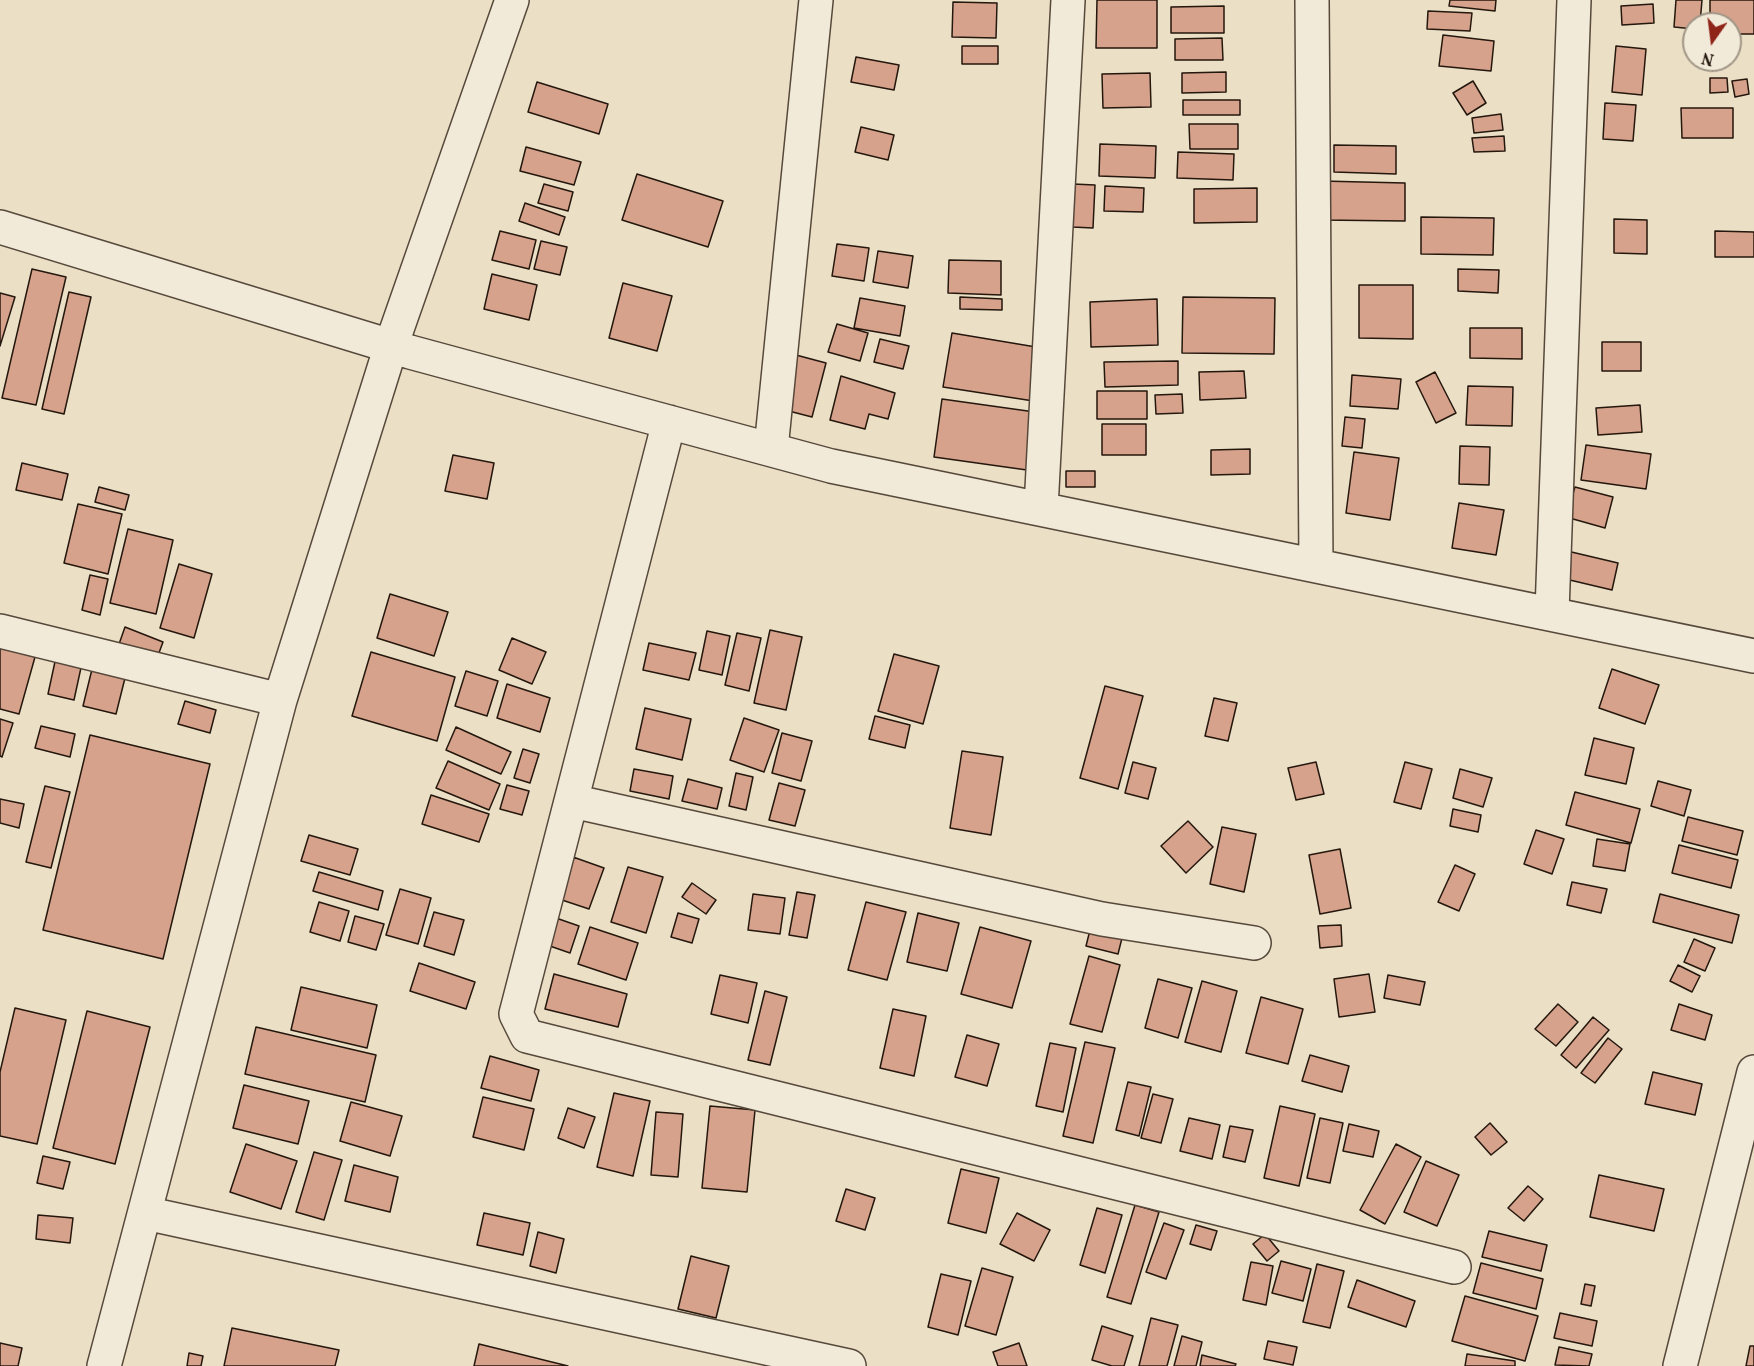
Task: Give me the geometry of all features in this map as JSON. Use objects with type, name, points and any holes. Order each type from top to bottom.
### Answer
[{"type":"street","points":[[104,1366],[280,699],[391,346],[512,0]]},
{"type":"street","points":[[771,449],[816,0]]},
{"type":"street","points":[[1041,508],[1068,0]]},
{"type":"street","points":[[1312,0],[1316,564]]},
{"type":"street","points":[[1552,612],[1574,0]]},
{"type":"street","points":[[0,227],[391,346],[831,466],[1552,612],[1754,656]]},
{"type":"street","points":[[669,422],[516,1014],[527,1036],[1454,1267]]},
{"type":"street","points":[[0,631],[280,699]]},
{"type":"street","points":[[572,801],[1102,919],[1254,944]]},
{"type":"street","points":[[1680,1366],[1754,1072]]},
{"type":"street","points":[[145,1213],[849,1366]]},
{"type":"building","points":[[1097,0],[1157,0],[1157,48],[1096,48]]},
{"type":"building","points":[[1450,0],[1496,0],[1495,11],[1449,6]]},
{"type":"building","points":[[1676,0],[1702,0],[1701,12],[1682,12],[1682,28],[1674,27]]},
{"type":"building","points":[[1710,0],[1754,0],[1754,34],[1742,34],[1742,12],[1710,12]]},
{"type":"building","points":[[953,2],[997,3],[996,38],[952,37]]},
{"type":"building","points":[[1653,4],[1654,23],[1622,25],[1621,6]]},
{"type":"building","points":[[1224,6],[1224,33],[1171,33],[1171,7]]},
{"type":"building","points":[[1428,11],[1472,13],[1470,31],[1427,29]]},
{"type":"building","points":[[1443,35],[1494,41],[1491,71],[1439,66]]},
{"type":"building","points":[[1222,38],[1223,60],[1175,60],[1175,39]]},
{"type":"building","points":[[962,46],[998,46],[998,64],[962,64]]},
{"type":"building","points":[[1616,46],[1646,49],[1642,95],[1612,92]]},
{"type":"building","points":[[856,57],[899,65],[894,90],[851,82]]},
{"type":"building","points":[[1226,72],[1226,92],[1182,93],[1182,73]]},
{"type":"building","points":[[1150,73],[1151,107],[1103,108],[1102,74]]},
{"type":"building","points":[[1710,78],[1727,78],[1728,92],[1710,93]]},
{"type":"building","points":[[1747,79],[1749,94],[1735,97],[1732,81]]},
{"type":"building","points":[[1473,81],[1486,103],[1467,115],[1453,93]]},
{"type":"building","points":[[537,82],[608,104],[599,134],[528,112]]},
{"type":"building","points":[[1183,100],[1240,100],[1240,115],[1183,115]]},
{"type":"building","points":[[1605,103],[1636,105],[1633,141],[1603,139]]},
{"type":"building","points":[[1681,108],[1733,108],[1733,138],[1682,138]]},
{"type":"building","points":[[1501,114],[1503,130],[1474,133],[1472,118]]},
{"type":"building","points":[[1189,124],[1238,124],[1238,149],[1190,149]]},
{"type":"building","points":[[861,127],[894,135],[888,160],[855,152]]},
{"type":"building","points":[[1504,136],[1505,151],[1474,152],[1472,138]]},
{"type":"building","points":[[1100,144],[1156,146],[1155,178],[1099,176]]},
{"type":"building","points":[[1334,145],[1396,146],[1396,174],[1334,172]]},
{"type":"building","points":[[526,147],[581,162],[574,185],[520,171]]},
{"type":"building","points":[[1178,152],[1234,154],[1233,180],[1177,178]]},
{"type":"building","points":[[637,174],[723,201],[708,247],[622,220]]},
{"type":"building","points":[[1321,181],[1405,183],[1405,221],[1321,220]]},
{"type":"building","points":[[544,184],[573,192],[568,211],[538,203]]},
{"type":"building","points":[[1073,184],[1095,185],[1093,228],[1072,227]]},
{"type":"building","points":[[1105,186],[1144,188],[1143,212],[1104,211]]},
{"type":"building","points":[[1257,188],[1257,222],[1194,223],[1194,189]]},
{"type":"building","points":[[525,203],[565,217],[559,235],[519,221]]},
{"type":"building","points":[[1421,217],[1494,218],[1493,255],[1421,254]]},
{"type":"building","points":[[1614,219],[1647,220],[1647,254],[1614,253]]},
{"type":"building","points":[[500,231],[536,240],[529,269],[492,260]]},
{"type":"building","points":[[1715,231],[1754,232],[1754,257],[1715,257]]},
{"type":"building","points":[[541,241],[567,247],[560,275],[534,269]]},
{"type":"building","points":[[837,244],[869,248],[864,281],[832,276]]},
{"type":"building","points":[[878,251],[913,256],[908,288],[873,282]]},
{"type":"building","points":[[949,260],[1001,261],[1001,295],[948,293]]},
{"type":"building","points":[[32,269],[66,277],[36,405],[2,398]]},
{"type":"building","points":[[1458,269],[1499,270],[1498,293],[1458,291]]},
{"type":"building","points":[[492,274],[537,285],[529,320],[484,309]]},
{"type":"building","points":[[623,283],[672,296],[657,351],[609,338]]},
{"type":"building","points":[[1359,285],[1413,285],[1413,339],[1359,338]]},
{"type":"building","points":[[69,292],[91,297],[64,414],[42,409]]},
{"type":"building","points":[[0,293],[15,297],[0,346]]},
{"type":"building","points":[[960,297],[1002,299],[1002,310],[960,309]]},
{"type":"building","points":[[1183,297],[1275,298],[1274,354],[1182,353]]},
{"type":"building","points":[[860,298],[905,306],[900,336],[854,328]]},
{"type":"building","points":[[1157,299],[1158,345],[1091,347],[1090,302]]},
{"type":"building","points":[[837,324],[868,333],[860,361],[828,352]]},
{"type":"building","points":[[1470,328],[1522,328],[1522,359],[1470,358]]},
{"type":"building","points":[[952,333],[1048,349],[1040,402],[943,387]]},
{"type":"building","points":[[880,339],[909,346],[903,369],[874,362]]},
{"type":"building","points":[[1602,342],[1641,342],[1641,371],[1602,371]]},
{"type":"building","points":[[796,355],[826,363],[812,417],[781,409]]},
{"type":"building","points":[[1178,361],[1178,385],[1105,387],[1104,362]]},
{"type":"building","points":[[1244,371],[1246,398],[1200,400],[1199,372]]},
{"type":"building","points":[[1435,372],[1456,413],[1436,423],[1416,382]]},
{"type":"building","points":[[1352,375],[1401,379],[1398,409],[1350,406]]},
{"type":"building","points":[[841,376],[895,393],[888,419],[869,414],[865,429],[830,420]]},
{"type":"building","points":[[1468,386],[1513,387],[1512,426],[1466,425]]},
{"type":"building","points":[[1097,391],[1147,391],[1147,419],[1097,419]]},
{"type":"building","points":[[1182,394],[1183,413],[1156,414],[1155,395]]},
{"type":"building","points":[[942,399],[1042,413],[1034,471],[934,457]]},
{"type":"building","points":[[1640,405],[1642,432],[1598,435],[1596,408]]},
{"type":"building","points":[[1345,417],[1365,419],[1362,448],[1342,446]]},
{"type":"building","points":[[1102,424],[1146,424],[1146,455],[1102,455]]},
{"type":"building","points":[[1586,445],[1651,454],[1646,489],[1581,480]]},
{"type":"building","points":[[1460,446],[1490,447],[1489,485],[1459,484]]},
{"type":"building","points":[[1250,449],[1250,474],[1211,475],[1211,450]]},
{"type":"building","points":[[1354,452],[1399,458],[1390,520],[1346,513]]},
{"type":"building","points":[[453,455],[494,463],[487,499],[445,491]]},
{"type":"building","points":[[22,463],[68,474],[62,500],[16,490]]},
{"type":"building","points":[[1066,471],[1095,471],[1095,487],[1066,487]]},
{"type":"building","points":[[99,487],[129,495],[125,510],[95,502]]},
{"type":"building","points":[[1575,487],[1613,497],[1605,528],[1566,517]]},
{"type":"building","points":[[1459,503],[1504,510],[1496,555],[1452,548]]},
{"type":"building","points":[[78,504],[122,514],[108,574],[64,563]]},
{"type":"building","points":[[128,529],[173,540],[156,614],[110,603]]},
{"type":"building","points":[[1563,550],[1618,563],[1612,590],[1557,577]]},
{"type":"building","points":[[179,564],[212,574],[194,638],[160,628]]},
{"type":"building","points":[[90,575],[108,579],[100,615],[82,610]]},
{"type":"building","points":[[390,594],[448,612],[434,656],[377,638]]},
{"type":"building","points":[[125,627],[163,642],[156,661],[118,647]]},
{"type":"building","points":[[770,630],[802,637],[786,710],[754,703]]},
{"type":"building","points":[[707,631],[730,636],[722,675],[699,670]]},
{"type":"building","points":[[737,633],[761,638],[749,691],[725,685]]},
{"type":"building","points":[[512,638],[546,652],[532,684],[499,670]]},
{"type":"building","points":[[649,643],[696,653],[689,680],[643,670]]},
{"type":"building","points":[[0,647],[35,657],[19,714],[0,709]]},
{"type":"building","points":[[371,652],[455,677],[437,741],[352,716]]},
{"type":"building","points":[[894,654],[939,666],[923,724],[878,711]]},
{"type":"building","points":[[56,657],[82,663],[74,700],[48,694]]},
{"type":"building","points":[[94,661],[127,670],[116,714],[83,706]]},
{"type":"building","points":[[1612,669],[1659,685],[1645,724],[1599,708]]},
{"type":"building","points":[[466,671],[498,681],[487,716],[455,706]]},
{"type":"building","points":[[507,684],[550,698],[540,732],[497,718]]},
{"type":"building","points":[[1105,686],[1143,696],[1118,789],[1080,778]]},
{"type":"building","points":[[1214,698],[1237,703],[1228,741],[1205,736]]},
{"type":"building","points":[[185,701],[216,710],[210,733],[178,724]]},
{"type":"building","points":[[645,708],[691,719],[682,760],[636,749]]},
{"type":"building","points":[[875,716],[910,725],[905,748],[869,739]]},
{"type":"building","points":[[744,718],[779,730],[764,772],[730,760]]},
{"type":"building","points":[[0,719],[13,723],[2,757],[0,756]]},
{"type":"building","points":[[41,726],[75,734],[70,757],[35,748]]},
{"type":"building","points":[[456,727],[511,752],[501,774],[446,750]]},
{"type":"building","points":[[782,733],[812,741],[801,781],[772,773]]},
{"type":"building","points":[[90,735],[210,764],[163,959],[43,930]]},
{"type":"building","points":[[1594,738],[1634,748],[1626,784],[1585,775]]},
{"type":"building","points":[[523,749],[539,754],[530,783],[514,778]]},
{"type":"building","points":[[962,751],[1003,757],[991,835],[950,828]]},
{"type":"building","points":[[448,761],[500,784],[489,810],[436,788]]},
{"type":"building","points":[[1133,762],[1156,768],[1148,799],[1125,793]]},
{"type":"building","points":[[1316,762],[1324,794],[1296,800],[1288,768]]},
{"type":"building","points":[[1405,762],[1432,769],[1421,809],[1394,802]]},
{"type":"building","points":[[634,769],[673,776],[669,799],[630,791]]},
{"type":"building","points":[[1460,769],[1492,778],[1483,807],[1453,798]]},
{"type":"building","points":[[736,773],[753,777],[746,810],[729,806]]},
{"type":"building","points":[[688,779],[722,788],[717,809],[682,801]]},
{"type":"building","points":[[1658,781],[1691,790],[1684,816],[1651,806]]},
{"type":"building","points":[[779,783],[805,790],[795,826],[769,820]]},
{"type":"building","points":[[507,785],[529,791],[522,815],[500,809]]},
{"type":"building","points":[[45,786],[70,792],[51,868],[26,862]]},
{"type":"building","points":[[1575,792],[1640,809],[1631,843],[1566,825]]},
{"type":"building","points":[[431,795],[489,814],[479,842],[422,824]]},
{"type":"building","points":[[0,799],[24,804],[19,828],[0,823]]},
{"type":"building","points":[[1453,809],[1481,815],[1478,832],[1450,826]]},
{"type":"building","points":[[1688,817],[1743,831],[1737,855],[1682,841]]},
{"type":"building","points":[[1188,821],[1213,847],[1186,873],[1161,846]]},
{"type":"building","points":[[1222,827],[1256,834],[1244,892],[1210,884]]},
{"type":"building","points":[[1536,830],[1564,839],[1552,874],[1524,864]]},
{"type":"building","points":[[309,835],[358,849],[350,875],[301,861]]},
{"type":"building","points":[[1597,839],[1630,844],[1625,871],[1593,866]]},
{"type":"building","points":[[1679,845],[1738,860],[1731,888],[1672,873]]},
{"type":"building","points":[[1340,849],[1351,908],[1320,914],[1309,855]]},
{"type":"building","points":[[573,857],[604,868],[589,909],[559,899]]},
{"type":"building","points":[[1455,865],[1475,874],[1459,911],[1438,902]]},
{"type":"building","points":[[628,867],[663,877],[646,933],[611,922]]},
{"type":"building","points":[[319,872],[383,891],[378,910],[313,891]]},
{"type":"building","points":[[1572,882],[1607,889],[1601,913],[1567,905]]},
{"type":"building","points":[[692,883],[716,900],[706,914],[682,897]]},
{"type":"building","points":[[400,889],[431,898],[418,944],[386,935]]},
{"type":"building","points":[[797,892],[815,895],[807,938],[789,935]]},
{"type":"building","points":[[753,894],[785,898],[780,934],[748,930]]},
{"type":"building","points":[[1660,894],[1739,915],[1732,943],[1653,922]]},
{"type":"building","points":[[319,902],[349,911],[340,941],[310,932]]},
{"type":"building","points":[[866,902],[906,912],[887,980],[848,970]]},
{"type":"building","points":[[434,912],[464,920],[454,955],[424,946]]},
{"type":"building","points":[[678,913],[699,919],[692,943],[671,937]]},
{"type":"building","points":[[918,913],[959,923],[947,971],[907,962]]},
{"type":"building","points":[[355,916],[384,924],[376,950],[348,942]]},
{"type":"building","points":[[556,918],[579,926],[570,953],[547,945]]},
{"type":"building","points":[[1341,925],[1342,946],[1320,948],[1318,926]]},
{"type":"building","points":[[590,927],[638,943],[626,980],[578,964]]},
{"type":"building","points":[[980,927],[1031,941],[1012,1008],[961,994]]},
{"type":"building","points":[[1090,930],[1122,938],[1118,954],[1086,946]]},
{"type":"building","points":[[1694,939],[1715,948],[1705,971],[1684,962]]},
{"type":"building","points":[[1089,956],[1120,965],[1102,1032],[1070,1024]]},
{"type":"building","points":[[419,963],[475,982],[466,1009],[410,991]]},
{"type":"building","points":[[1678,965],[1700,976],[1692,992],[1670,981]]},
{"type":"building","points":[[554,974],[627,994],[618,1027],[545,1009]]},
{"type":"building","points":[[1369,974],[1375,1012],[1339,1017],[1334,979]]},
{"type":"building","points":[[720,975],[757,983],[748,1023],[711,1014]]},
{"type":"building","points":[[1388,975],[1425,982],[1420,1005],[1384,998]]},
{"type":"building","points":[[1158,979],[1192,988],[1178,1038],[1145,1028]]},
{"type":"building","points":[[1202,981],[1237,991],[1221,1052],[1185,1042]]},
{"type":"building","points":[[301,987],[377,1005],[367,1048],[291,1030]]},
{"type":"building","points":[[765,991],[787,997],[770,1065],[748,1060]]},
{"type":"building","points":[[1261,997],[1303,1009],[1288,1064],[1246,1053]]},
{"type":"building","points":[[1558,1004],[1578,1022],[1556,1046],[1535,1029]]},
{"type":"building","points":[[1679,1004],[1712,1015],[1705,1040],[1671,1030]]},
{"type":"building","points":[[15,1008],[66,1020],[37,1144],[0,1136],[0,1072]]},
{"type":"building","points":[[893,1009],[926,1016],[914,1076],[880,1068]]},
{"type":"building","points":[[87,1011],[150,1027],[115,1164],[53,1148]]},
{"type":"building","points":[[1593,1017],[1609,1030],[1576,1068],[1561,1055]]},
{"type":"building","points":[[256,1027],[376,1055],[365,1102],[245,1074]]},
{"type":"building","points":[[967,1035],[999,1044],[987,1086],[955,1077]]},
{"type":"building","points":[[1608,1038],[1622,1049],[1595,1083],[1581,1073]]},
{"type":"building","points":[[1085,1042],[1115,1048],[1093,1143],[1063,1136]]},
{"type":"building","points":[[1050,1043],[1076,1048],[1063,1112],[1036,1106]]},
{"type":"building","points":[[1310,1055],[1349,1066],[1342,1092],[1302,1081]]},
{"type":"building","points":[[490,1056],[539,1070],[531,1101],[481,1088]]},
{"type":"building","points":[[1653,1072],[1702,1084],[1695,1115],[1645,1104]]},
{"type":"building","points":[[1128,1082],[1151,1087],[1139,1136],[1116,1130]]},
{"type":"building","points":[[244,1085],[309,1101],[298,1144],[233,1128]]},
{"type":"building","points":[[614,1093],[650,1101],[633,1176],[597,1167]]},
{"type":"building","points":[[1153,1094],[1173,1099],[1161,1143],[1141,1138]]},
{"type":"building","points":[[483,1097],[534,1109],[524,1150],[473,1137]]},
{"type":"building","points":[[351,1102],[402,1116],[390,1156],[340,1141]]},
{"type":"building","points":[[710,1106],[755,1110],[747,1192],[702,1188]]},
{"type":"building","points":[[1280,1106],[1315,1114],[1299,1186],[1264,1178]]},
{"type":"building","points":[[568,1108],[595,1117],[584,1148],[558,1138]]},
{"type":"building","points":[[656,1112],[683,1114],[678,1177],[651,1175]]},
{"type":"building","points":[[1189,1118],[1220,1125],[1212,1159],[1180,1151]]},
{"type":"building","points":[[1320,1118],[1343,1123],[1330,1183],[1307,1178]]},
{"type":"building","points":[[1490,1123],[1507,1142],[1491,1155],[1475,1137]]},
{"type":"building","points":[[1349,1124],[1379,1131],[1373,1157],[1343,1151]]},
{"type":"building","points":[[1230,1126],[1253,1130],[1245,1162],[1223,1157]]},
{"type":"building","points":[[246,1144],[297,1161],[281,1209],[230,1192]]},
{"type":"building","points":[[1396,1144],[1421,1157],[1385,1224],[1360,1210]]},
{"type":"building","points":[[314,1152],[342,1160],[324,1220],[296,1212]]},
{"type":"building","points":[[43,1156],[70,1162],[63,1189],[37,1183]]},
{"type":"building","points":[[1426,1161],[1459,1175],[1437,1226],[1404,1212]]},
{"type":"building","points":[[354,1165],[398,1177],[390,1212],[345,1201]]},
{"type":"building","points":[[961,1169],[999,1178],[986,1233],[948,1223]]},
{"type":"building","points":[[1599,1175],[1664,1189],[1654,1231],[1590,1217]]},
{"type":"building","points":[[1528,1186],[1543,1199],[1524,1221],[1508,1208]]},
{"type":"building","points":[[846,1189],[875,1198],[865,1230],[836,1221]]},
{"type":"building","points":[[1135,1205],[1159,1212],[1131,1304],[1107,1297]]},
{"type":"building","points":[[1097,1208],[1122,1215],[1105,1273],[1080,1265]]},
{"type":"building","points":[[484,1213],[530,1223],[523,1255],[477,1245]]},
{"type":"building","points":[[1017,1213],[1050,1230],[1034,1261],[1000,1244]]},
{"type":"building","points":[[38,1215],[73,1218],[70,1243],[36,1239]]},
{"type":"building","points":[[1164,1223],[1184,1230],[1166,1279],[1146,1272]]},
{"type":"building","points":[[1196,1225],[1217,1231],[1211,1250],[1190,1244]]},
{"type":"building","points":[[1489,1231],[1547,1245],[1541,1271],[1482,1257]]},
{"type":"building","points":[[538,1232],[564,1239],[556,1273],[530,1266]]},
{"type":"building","points":[[1265,1234],[1279,1251],[1267,1261],[1253,1244]]},
{"type":"building","points":[[691,1256],[729,1266],[716,1318],[678,1309]]},
{"type":"building","points":[[1281,1261],[1311,1269],[1303,1301],[1272,1293]]},
{"type":"building","points":[[1251,1262],[1273,1266],[1266,1305],[1243,1300]]},
{"type":"building","points":[[1481,1263],[1543,1279],[1536,1309],[1473,1293]]},
{"type":"building","points":[[1317,1264],[1344,1271],[1330,1328],[1303,1322]]},
{"type":"building","points":[[982,1268],[1013,1277],[996,1335],[965,1326]]},
{"type":"building","points":[[941,1274],[971,1281],[958,1335],[928,1327]]},
{"type":"building","points":[[1357,1280],[1415,1301],[1406,1327],[1348,1307]]},
{"type":"building","points":[[1585,1284],[1595,1286],[1591,1306],[1581,1304]]},
{"type":"building","points":[[1465,1296],[1538,1316],[1525,1361],[1452,1341]]},
{"type":"building","points":[[1560,1313],[1597,1321],[1592,1346],[1554,1338]]},
{"type":"building","points":[[1151,1318],[1178,1325],[1167,1366],[1139,1366]]},
{"type":"building","points":[[1102,1326],[1133,1336],[1124,1366],[1112,1366],[1092,1360]]},
{"type":"building","points":[[232,1328],[339,1350],[335,1366],[224,1366]]},
{"type":"building","points":[[1182,1336],[1202,1342],[1196,1366],[1174,1366]]},
{"type":"building","points":[[1268,1341],[1297,1347],[1293,1365],[1264,1359]]},
{"type":"building","points":[[0,1343],[22,1348],[18,1366],[0,1366]]},
{"type":"building","points":[[1019,1343],[1027,1366],[998,1366],[993,1352]]},
{"type":"building","points":[[479,1344],[568,1366],[474,1366]]},
{"type":"building","points":[[1750,1346],[1754,1346],[1754,1366],[1746,1366]]},
{"type":"building","points":[[1559,1347],[1592,1354],[1589,1366],[1555,1365]]},
{"type":"building","points":[[189,1353],[203,1356],[201,1366],[187,1366]]},
{"type":"building","points":[[1467,1354],[1515,1361],[1515,1366],[1465,1366]]},
{"type":"building","points":[[1202,1355],[1236,1364],[1235,1366],[1200,1366]]}]
